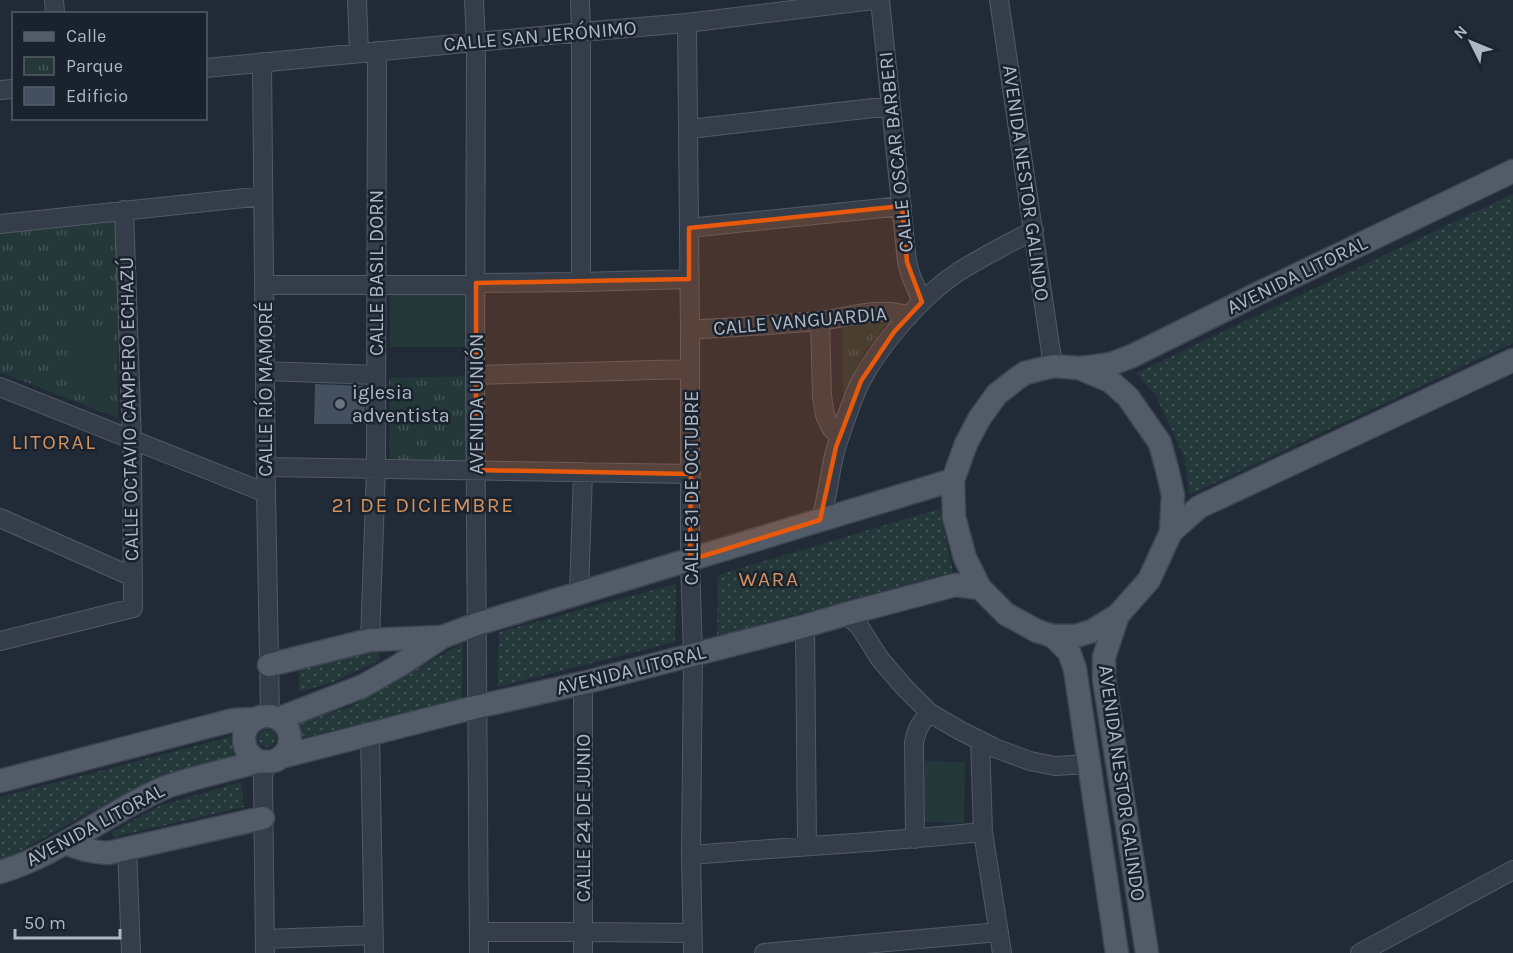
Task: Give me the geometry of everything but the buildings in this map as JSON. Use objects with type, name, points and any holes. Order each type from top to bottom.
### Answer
[{"type":"main road","name":"AVENIDA LITORAL","points":[[1079,368],[1111,364],[1132,356],[1513,171]]},
{"type":"main road","points":[[1171,532],[1199,507],[1513,360]]},
{"type":"main road","points":[[1053,366],[1079,368],[1110,381],[1128,397],[1160,443],[1173,495],[1171,532],[1149,580],[1118,615],[1076,636],[1053,636],[1037,631],[1006,614],[980,588],[965,558],[954,517],[953,480],[966,444],[979,418],[998,394],[1025,373],[1053,366]]},
{"type":"main road","points":[[0,781],[233,720],[268,718],[283,723],[290,736],[289,744],[286,751],[270,760],[253,758],[248,752],[244,738],[249,724],[268,718],[363,686],[442,637],[477,624],[953,480]]},
{"type":"main road","name":"AVENIDA LITORAL","points":[[0,872],[67,843],[121,809],[161,788],[370,733],[693,655],[955,585],[980,588]]},
{"type":"main road","name":"AVENIDA NESTOR GALINDO","points":[[1118,615],[1104,657],[1104,679],[1147,953]]},
{"type":"main road","name":"AVENIDA NESTOR GALINDO","points":[[1053,636],[1069,652],[1075,669],[1117,953]]},
{"type":"main road","points":[[269,665],[370,640],[442,637]]},
{"type":"main road","points":[[67,843],[77,848],[108,853],[263,818]]},
{"type":"street","name":"CALLE BASIL DORN","points":[[357,0],[368,52],[376,286],[376,469],[370,640]]},
{"type":"street","name":"AVENIDA UNIÓN","points":[[474,0],[479,953]]},
{"type":"street","points":[[580,0],[581,282]]},
{"type":"street","name":"CALLE SAN JERÓNIMO","points":[[207,68],[687,23],[740,9],[873,0]]},
{"type":"street","name":"CALLE OSCAR BARBERI","points":[[880,0],[907,262],[922,302]]},
{"type":"street","name":"AVENIDA NESTOR GALINDO","points":[[999,0],[1053,366]]},
{"type":"street","name":"CALLE 31 DE OCTUBRE","points":[[687,23],[690,560],[693,655],[691,855],[693,953]]},
{"type":"street","name":"CALLE RÍO MAMORÉ","points":[[262,62],[268,718]]},
{"type":"street","points":[[689,129],[891,106]]},
{"type":"street","points":[[0,224],[263,196]]},
{"type":"street","points":[[688,228],[902,206]]},
{"type":"street","name":"CALLE OCTAVIO CAMPERO ECHAZÚ","points":[[0,641],[133,608],[132,441],[124,210]]},
{"type":"street","points":[[820,520],[825,506],[836,447],[861,381],[894,332],[922,302],[957,273],[1034,230]]},
{"type":"street","points":[[264,285],[464,285],[689,279]]},
{"type":"street","name":"CALLE VANGUARDIA","points":[[690,330],[820,321],[886,311],[909,316]]},
{"type":"street","points":[[820,321],[822,396],[825,415],[831,428],[840,436]]},
{"type":"street","points":[[475,375],[690,369]]},
{"type":"street","points":[[265,371],[376,375]]},
{"type":"street","points":[[0,387],[266,493]]},
{"type":"street","points":[[266,467],[691,474]]},
{"type":"street","points":[[579,593],[583,472]]},
{"type":"street","points":[[0,518],[133,577]]},
{"type":"street","points":[[846,614],[859,626],[880,659],[930,713],[995,748],[1030,761],[1055,766],[1089,764]]},
{"type":"street","points":[[806,626],[807,845]]},
{"type":"street","name":"CALLE 24 DE JUNIO","points":[[583,683],[583,953]]},
{"type":"street","points":[[915,839],[914,743],[920,723],[930,713]]},
{"type":"street","points":[[270,760],[263,777],[265,946],[374,944],[370,733]]},
{"type":"street","points":[[980,740],[983,832],[1002,953]]},
{"type":"street","points":[[691,855],[983,832]]},
{"type":"street","points":[[127,849],[131,953]]},
{"type":"street","points":[[1360,953],[1513,870]]},
{"type":"street","points":[[479,932],[692,933]]},
{"type":"street","points":[[764,953],[999,932]]},
{"type":"highlighted area","points":[[902,206],[907,262],[922,302],[894,332],[861,381],[836,447],[820,520],[690,560],[691,474],[476,470],[476,283],[689,279],[689,228]]},
{"type":"green space","points":[[1513,194],[1513,343],[1189,495],[1185,459],[1156,396],[1136,373]]},
{"type":"green space","points":[[117,220],[118,418],[0,372],[0,233]]},
{"type":"green space","points":[[390,291],[469,291],[469,347],[390,347]]},
{"type":"green space","points":[[892,316],[863,354],[843,396],[842,326]]},
{"type":"green space","points":[[74,329],[113,329],[113,394],[73,394]]},
{"type":"green space","points":[[472,376],[474,463],[390,465],[389,378]]},
{"type":"green space","points":[[939,509],[953,572],[717,636],[718,575]]},
{"type":"green space","points":[[676,584],[675,642],[497,687],[499,632]]},
{"type":"green space","points":[[463,643],[462,699],[303,738],[298,721],[345,709]]},
{"type":"green space","points":[[378,650],[380,660],[333,682],[299,692],[299,669]]},
{"type":"green space","points":[[267,729],[273,732],[276,738],[273,744],[267,747],[261,744],[258,738],[261,732]]},
{"type":"green space","points":[[230,737],[234,756],[151,779],[12,855],[0,859],[0,797]]},
{"type":"green space","points":[[925,761],[965,762],[964,823],[924,822]]},
{"type":"green space","points":[[241,782],[244,807],[114,837],[112,832],[159,806]]},
{"type":"place","name":"iglesia adventista","points":[[340,404]]},
{"type":"district","name":"LITORAL","points":[[54,442]]},
{"type":"district","name":"21 DE DICIEMBRE","points":[[423,505]]},
{"type":"district","name":"WARA","points":[[769,579]]}]
